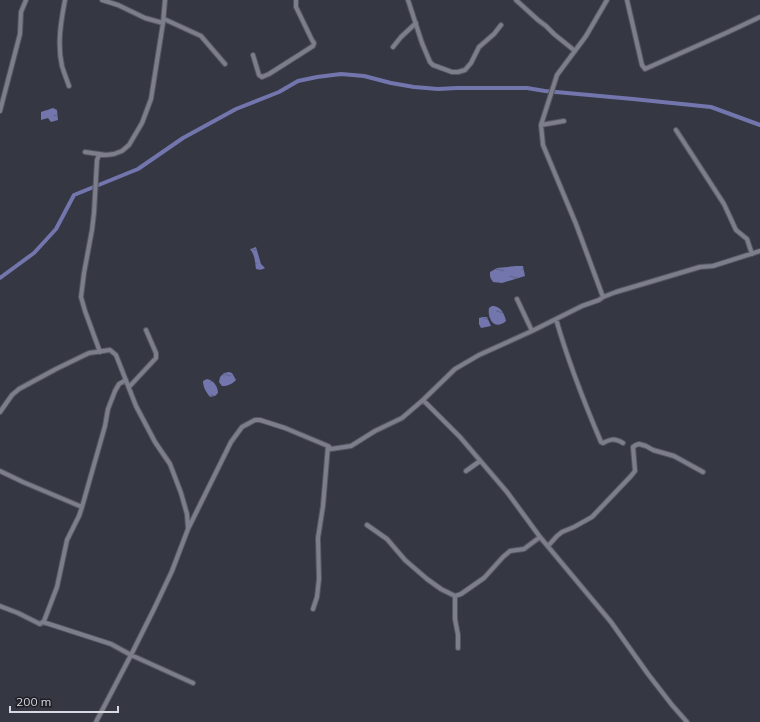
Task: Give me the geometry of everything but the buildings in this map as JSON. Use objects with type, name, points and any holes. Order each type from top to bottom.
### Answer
[{"type":"street","points":[[0,112],[20,34],[21,12],[26,0]]},
{"type":"street","points":[[65,0],[60,25],[60,54],[62,66],[70,86]]},
{"type":"street","points":[[102,0],[118,5],[145,18],[164,21],[201,36],[225,64]]},
{"type":"street","points":[[85,152],[106,155],[122,151],[129,145],[142,123],[151,99],[164,21],[165,0]]},
{"type":"street","points":[[253,55],[259,75],[262,77],[313,46],[314,43],[296,7],[296,0]]},
{"type":"street","points":[[408,0],[427,57],[433,65],[452,72],[465,70],[471,63],[479,47],[494,34],[501,25]]},
{"type":"street","points":[[516,0],[574,51]]},
{"type":"street","points":[[603,297],[576,224],[543,146],[541,125],[557,75],[586,36],[607,0]]},
{"type":"street","points":[[627,0],[642,65],[645,69],[760,17]]},
{"type":"street","points":[[393,47],[416,23]]},
{"type":"street","points":[[541,125],[564,121]]},
{"type":"street","points":[[676,130],[724,204],[736,230],[747,240],[752,254]]},
{"type":"street","points":[[98,155],[92,230],[84,273],[82,297],[85,311],[100,352]]},
{"type":"street","points":[[96,722],[132,655],[172,571],[188,528],[231,442],[242,427],[255,420],[260,420],[285,428],[328,446],[331,449],[351,446],[375,431],[402,418],[455,369],[556,318],[616,292],[700,267],[713,266],[760,251]]},
{"type":"street","points":[[517,300],[532,331]]},
{"type":"street","points":[[556,318],[563,344],[601,442],[603,443],[615,439],[623,443]]},
{"type":"street","points":[[129,387],[156,358],[156,353],[146,330]]},
{"type":"street","points":[[0,412],[12,395],[19,389],[89,353],[110,350],[116,355],[136,406],[155,442],[170,464],[187,514],[188,528]]},
{"type":"street","points":[[43,622],[56,587],[67,540],[79,516],[106,426],[108,409],[119,384],[126,380]]},
{"type":"street","points":[[423,400],[460,437],[507,492],[540,537],[611,622],[648,674],[687,722]]},
{"type":"street","points":[[548,546],[562,532],[592,517],[631,476],[635,471],[633,447],[636,445],[639,444],[646,446],[653,450],[674,456],[703,472]]},
{"type":"street","points":[[313,609],[317,597],[319,579],[318,538],[323,506],[328,446]]},
{"type":"street","points":[[466,471],[480,461]]},
{"type":"street","points":[[0,471],[82,506]]},
{"type":"street","points":[[367,525],[387,539],[405,560],[427,579],[455,596],[461,594],[484,578],[510,551],[524,549],[540,537]]},
{"type":"street","points":[[455,596],[455,619],[458,635],[458,648]]},
{"type":"street","points":[[0,606],[18,612],[40,624],[43,622],[111,644],[193,683]]},
{"type":"water","points":[[53,108],[57,110],[58,120],[51,122],[48,118],[41,120],[41,112]]},
{"type":"water","points":[[256,247],[261,264],[265,268],[260,270],[256,269],[254,256],[250,249]]},
{"type":"water","points":[[523,266],[525,276],[502,283],[493,282],[490,277],[490,272],[497,268]]},
{"type":"water","points":[[492,306],[502,310],[506,321],[502,324],[495,324],[491,320],[489,316],[489,308]]},
{"type":"water","points":[[487,317],[491,326],[481,328],[479,318]]},
{"type":"water","points":[[224,373],[232,373],[236,380],[226,386],[222,386],[219,382],[220,377]]},
{"type":"water","points":[[207,379],[214,382],[217,388],[218,393],[215,396],[210,397],[205,389],[203,381]]},
{"type":"waterway","points":[[0,278],[34,253],[56,229],[74,195],[138,169],[183,138],[236,109],[279,92],[298,81],[317,77],[341,74],[364,76],[391,83],[438,89],[527,88],[711,107],[760,125]]}]
